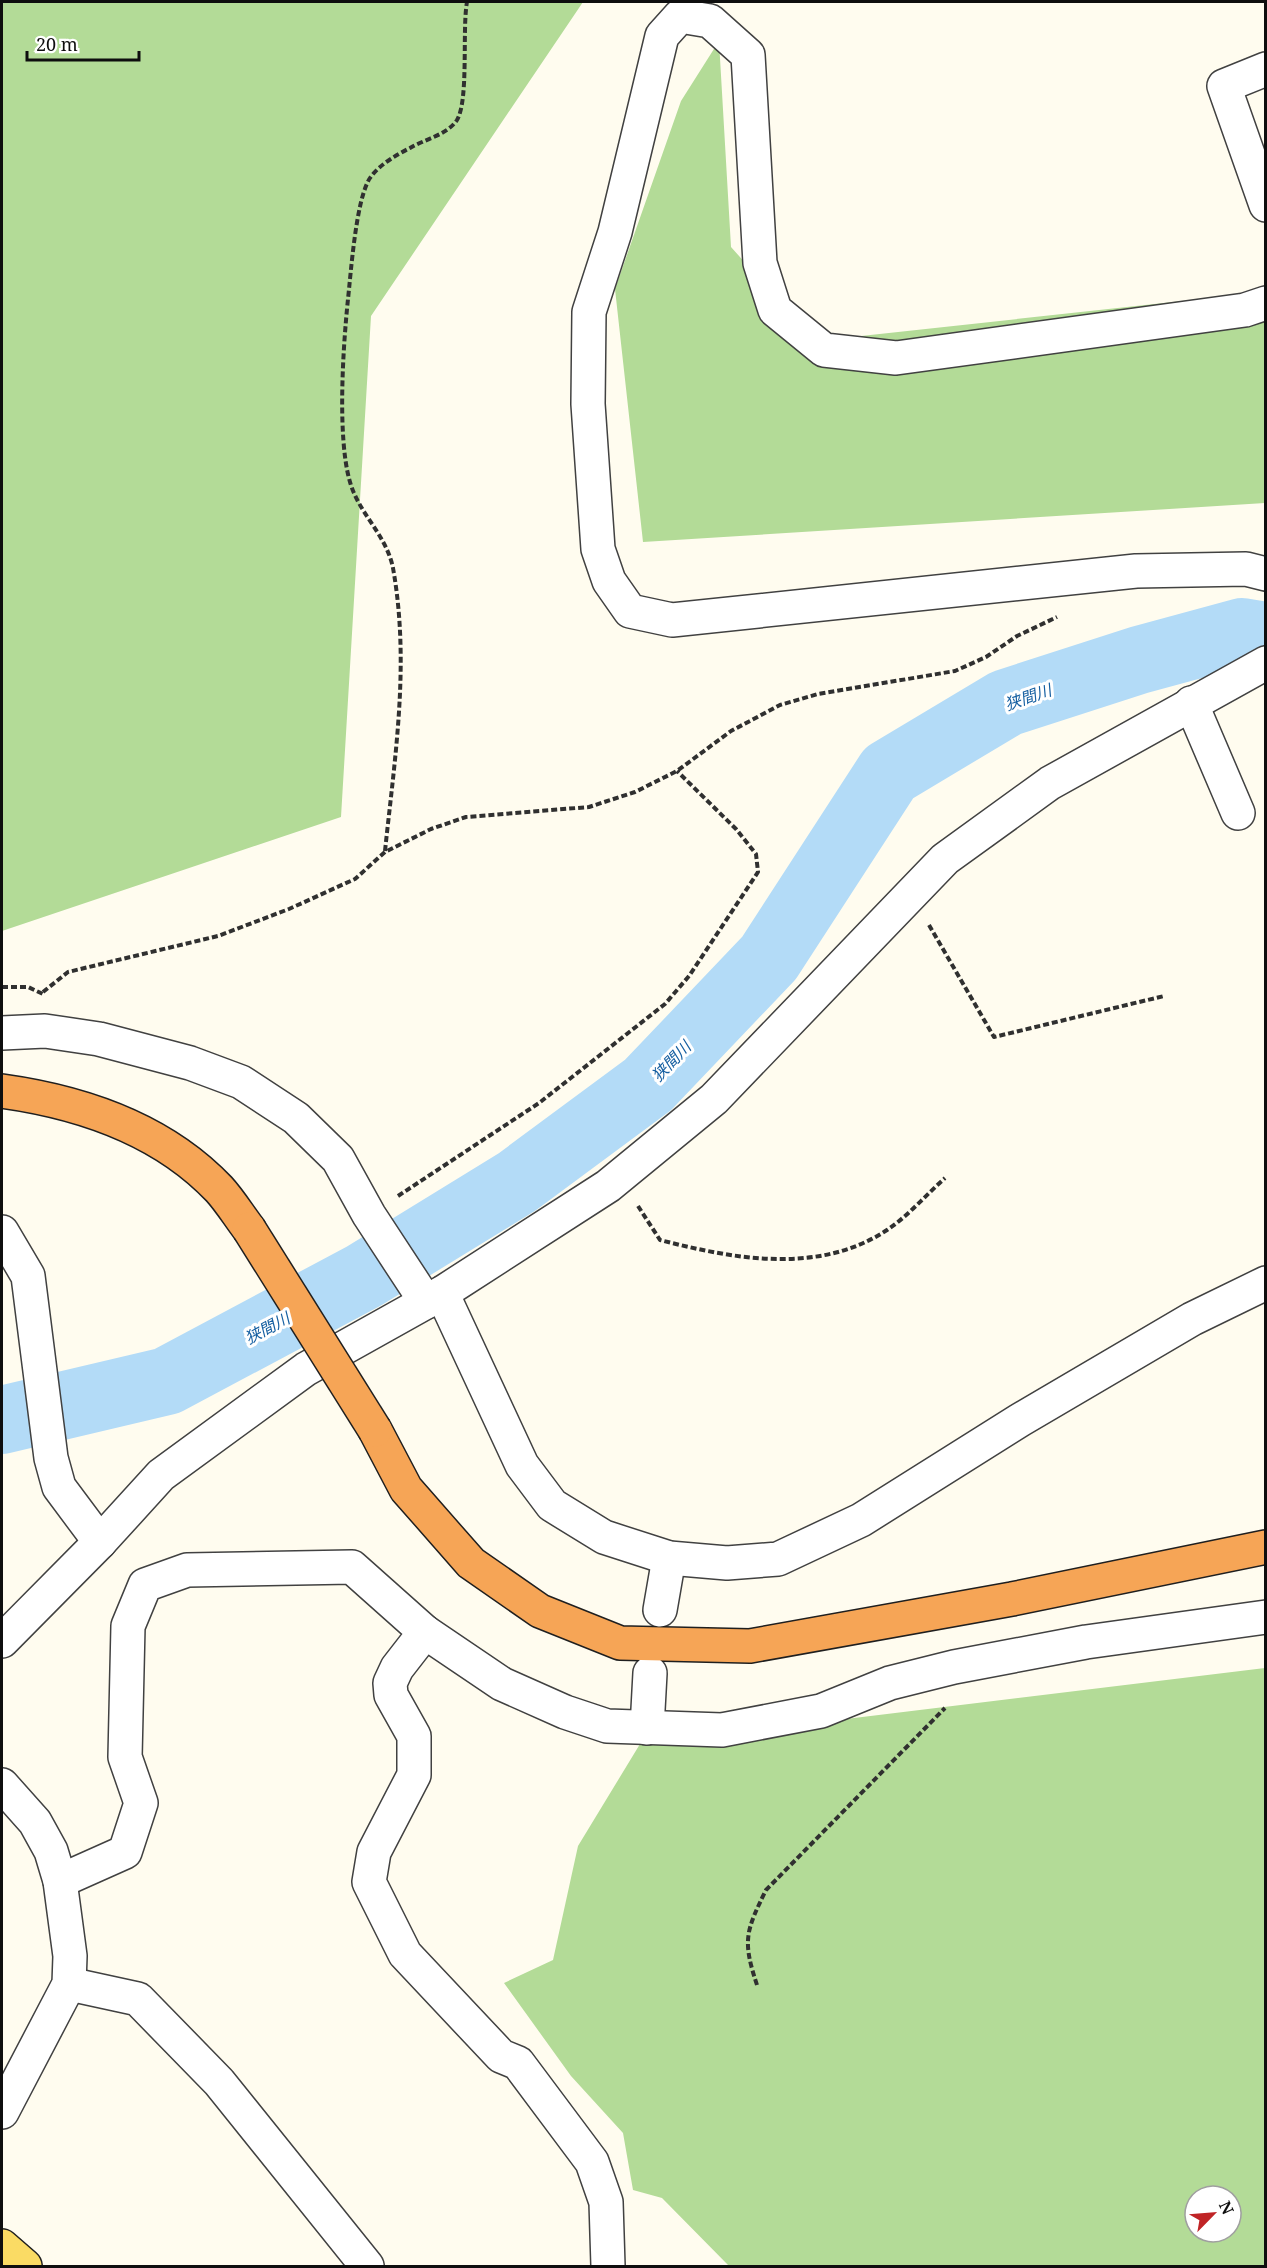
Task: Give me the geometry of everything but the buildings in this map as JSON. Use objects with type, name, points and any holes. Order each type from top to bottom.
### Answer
[{"type":"highway","points":[[2,1091],[46,1097],[135,1128],[180,1156],[219,1189],[249,1229],[375,1430],[406,1489],[471,1563],[540,1611],[620,1643],[750,1646],[1012,1599],[1266,1547]]},
{"type":"main road","points":[[2,2246],[25,2266]]},
{"type":"street","points":[[1266,303],[1245,310],[896,358],[824,350],[775,310],[760,263],[748,55],[710,21],[680,16],[662,36],[615,232],[589,312],[588,404],[598,549],[609,581],[630,611],[672,620],[1136,571],[1246,569],[1266,574]]},
{"type":"street","points":[[1266,69],[1224,86],[1266,205]]},
{"type":"street","points":[[2,1641],[100,1542],[161,1475],[306,1369],[434,1297],[619,1177],[714,1099],[945,859],[1050,783],[1266,663]]},
{"type":"street","points":[[1203,696],[1238,813]]},
{"type":"street","points":[[2,1033],[45,1031],[99,1039],[190,1063],[241,1082],[296,1118],[338,1159],[369,1215],[434,1297],[522,1465],[552,1505],[604,1538],[669,1558],[727,1563],[778,1559],[861,1520],[1020,1420],[1192,1319],[1266,1283]]},
{"type":"street","points":[[2,1232],[28,1276],[51,1458],[59,1487],[100,1542]]},
{"type":"street","points":[[660,1610],[669,1558]]},
{"type":"street","points":[[60,1881],[125,1852],[141,1803],[125,1757],[129,1626],[145,1585],[187,1570],[352,1567],[425,1632],[502,1684],[565,1712],[607,1726],[647,1728],[722,1730],[821,1711],[890,1683],[954,1667],[1086,1642],[1266,1617]]},
{"type":"street","points":[[425,1632],[397,1668],[390,1683],[391,1695],[414,1736],[414,1775],[374,1852],[369,1882],[405,1954],[501,2056],[518,2064],[592,2162],[606,2202],[608,2266]]},
{"type":"street","points":[[647,1728],[650,1673]]},
{"type":"street","points":[[2,1785],[35,1822],[51,1851],[60,1881],[70,1956],[69,1984],[2,2112]]},
{"type":"street","points":[[69,1984],[138,1999],[219,2082],[367,2266]]},
{"type":"path","points":[[385,852],[396,767],[401,659],[393,568],[387,546],[356,498],[345,458],[343,386],[348,301],[362,198],[370,178],[386,162],[445,131],[458,119],[464,81],[467,2]]},
{"type":"path","points":[[43,992],[68,972],[218,936],[289,909],[355,879],[385,852],[431,829],[466,817],[589,807],[636,792],[677,771],[731,731],[780,705],[818,694],[955,672],[986,657],[1017,636],[1060,616]]},
{"type":"path","points":[[369,1215],[539,1103],[665,1004],[689,976],[758,872],[756,855],[736,829],[677,771]]},
{"type":"path","points":[[911,894],[994,1037],[1164,996]]},
{"type":"path","points":[[619,1177],[660,1240],[695,1249],[771,1260],[833,1255],[887,1230],[945,1178]]},
{"type":"path","points":[[757,1985],[747,1956],[748,1927],[766,1890],[950,1702]]},
{"type":"green space","points":[[2,2],[583,2],[371,316],[341,817],[2,931]]},
{"type":"green space","points":[[719,41],[731,247],[815,341],[1265,292],[1265,503],[643,542],[615,289],[681,101]]},
{"type":"green space","points":[[1265,1668],[1265,2266],[729,2266],[662,2198],[633,2190],[623,2133],[571,2076],[504,1983],[553,1960],[578,1846],[640,1744]]},
{"type":"waterway","name":"狭間川","points":[[2,1420],[167,1381],[364,1276],[517,1182],[648,1085],[769,958],[889,773],[1006,703],[1139,660],[1242,632],[1266,636]]}]
